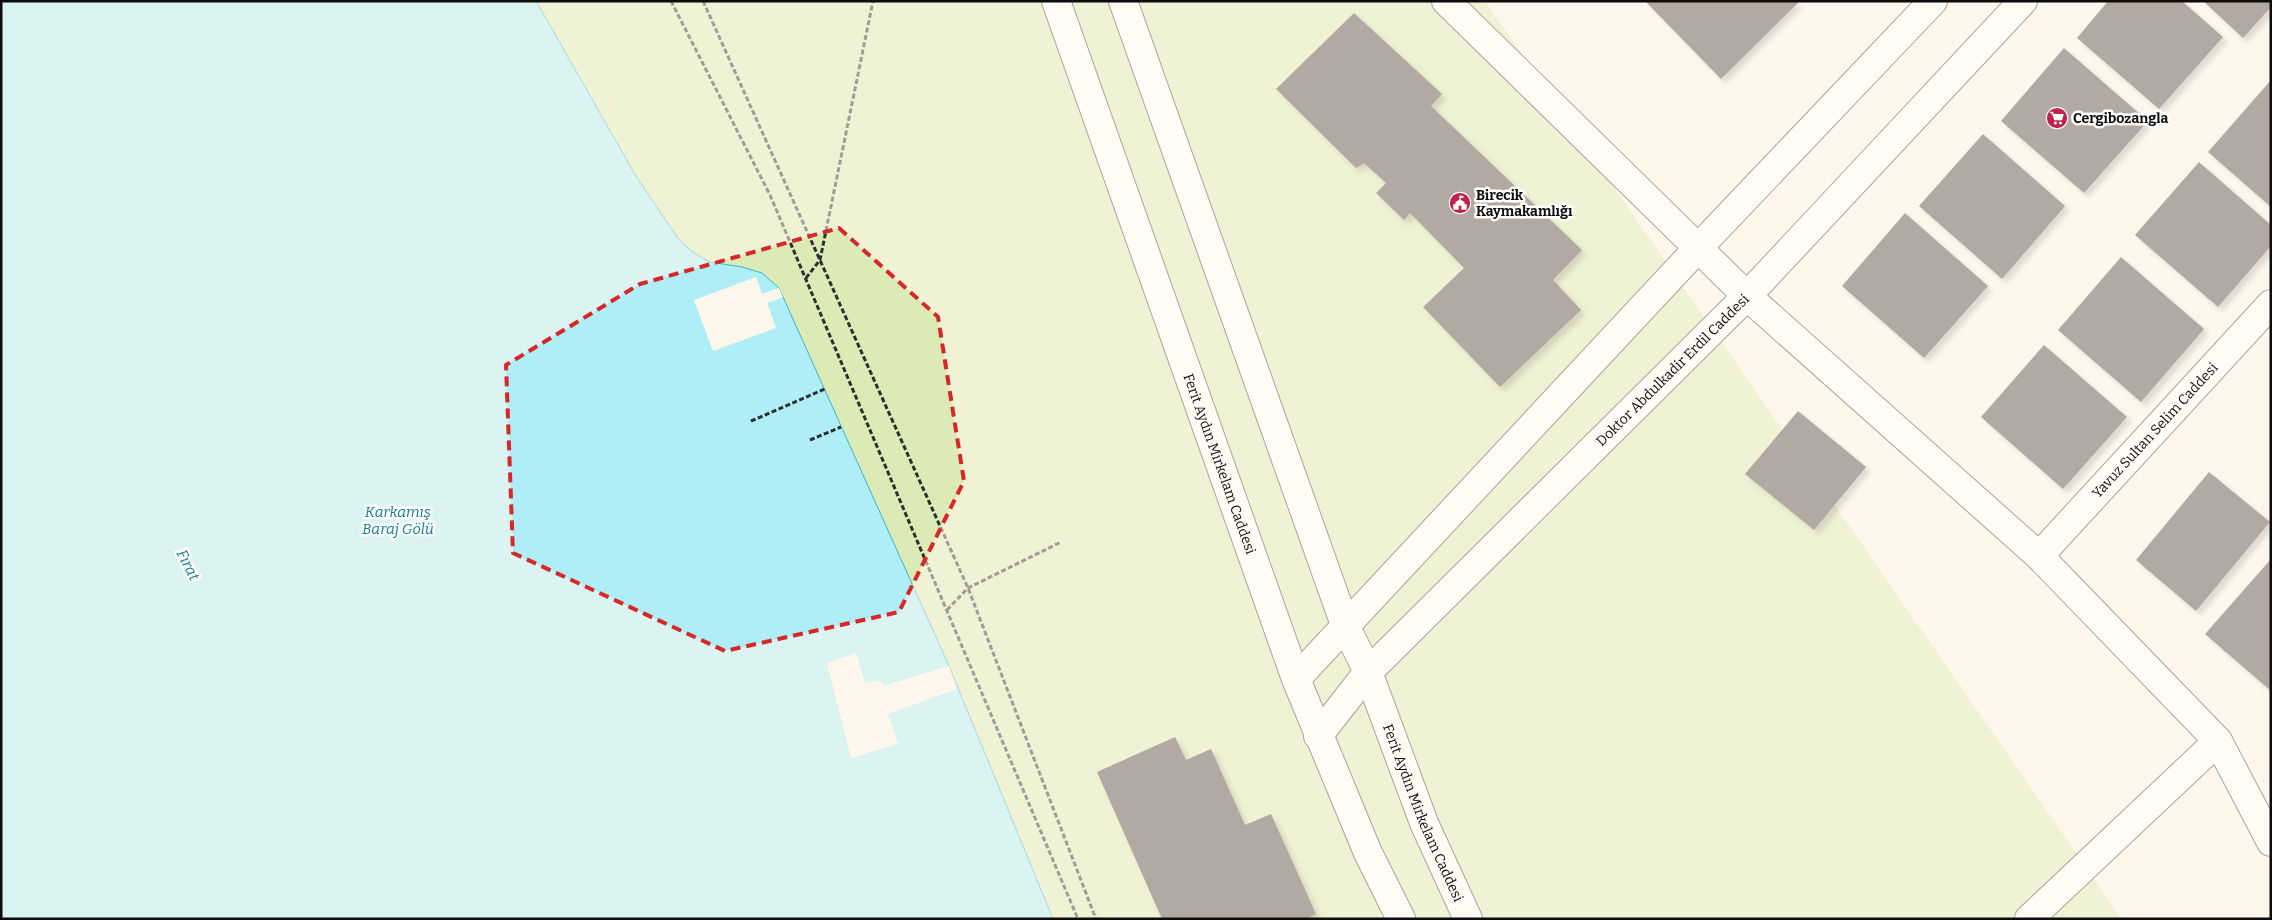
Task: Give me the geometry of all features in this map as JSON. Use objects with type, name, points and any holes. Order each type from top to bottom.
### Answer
[{"type":"street","name":"Ferit Aydın Mirkelam Caddesi","points":[[1056,1],[1296,679],[1368,854],[1402,919]]},
{"type":"street","name":"Ferit Aydın Mirkelam Caddesi","points":[[1123,1],[1345,625],[1368,672],[1424,823],[1468,919]]},
{"type":"street","points":[[1446,1],[1747,296],[2039,556],[2218,741],[2271,842]]},
{"type":"street","points":[[1296,679],[1699,247],[1933,1]]},
{"type":"street","name":"Doktor Abdulkadir Erdil Caddesi","points":[[1318,736],[1368,672],[1747,296],[2023,1]]},
{"type":"street","name":"Yavuz Sultan Selim Caddesi","points":[[2039,556],[2271,304]]},
{"type":"street","points":[[2029,919],[2218,741]]},
{"type":"path","points":[[671,1],[770,194],[1078,919]]},
{"type":"path","points":[[703,1],[968,588],[1096,919]]},
{"type":"path","points":[[806,278],[820,260],[873,1]]},
{"type":"path","points":[[751,421],[825,390]]},
{"type":"path","points":[[810,440],[841,427]]},
{"type":"path","points":[[947,610],[968,588],[1061,542]]},
{"type":"highlighted area","points":[[839,228],[938,317],[964,481],[899,612],[725,651],[513,553],[506,365],[640,284]]},
{"type":"green space","points":[[512,1],[1485,1],[2122,919],[890,919],[602,114]]},
{"type":"water","name":"Karkamış Baraj Gölü","points":[[1,1],[536,1],[637,178],[680,241],[694,253],[710,262],[742,267],[762,273],[779,288],[949,666],[1053,919],[1,919]]},
{"type":"pier","points":[[756,277],[762,294],[779,288],[783,297],[767,303],[776,328],[713,351],[694,300]]},
{"type":"pier","points":[[856,653],[865,683],[880,680],[884,686],[949,666],[957,689],[888,714],[898,744],[851,758],[827,663]]},
{"type":"building","points":[[1645,1],[1800,1],[1721,79]]},
{"type":"building","points":[[2108,1],[2182,1],[2223,37],[2159,109],[2077,38]]},
{"type":"building","points":[[2203,1],[2271,1],[2271,7],[2243,38]]},
{"type":"building","name":"Birecik Kaymakamlığı","points":[[1354,13],[1442,94],[1431,106],[1582,250],[1553,280],[1581,310],[1500,387],[1423,307],[1464,268],[1410,213],[1404,220],[1376,193],[1386,183],[1364,163],[1356,168],[1276,89]]},
{"type":"building","points":[[2064,48],[2148,121],[2084,193],[2001,121]]},
{"type":"building","points":[[2271,80],[2271,207],[2208,152]]},
{"type":"building","points":[[1983,134],[2065,206],[2002,279],[1919,206]]},
{"type":"building","points":[[2199,162],[2271,225],[2271,246],[2218,307],[2135,235]]},
{"type":"building","points":[[1905,213],[1988,286],[1924,358],[1842,286]]},
{"type":"building","points":[[2121,257],[2204,329],[2141,402],[2058,330]]},
{"type":"building","points":[[2044,345],[2127,417],[2063,489],[1981,417]]},
{"type":"building","points":[[1798,411],[1866,467],[1814,530],[1745,474]]},
{"type":"building","points":[[2209,472],[2270,522],[2196,611],[2136,560]]},
{"type":"building","points":[[2271,559],[2271,691],[2205,634]]},
{"type":"building","points":[[1175,737],[1186,760],[1211,749],[1245,825],[1271,814],[1316,914],[1306,919],[1162,919],[1097,772]]},
{"type":"place","name":"Cergibozangla","points":[[2057,118]]},
{"type":"place","name":"Birecik Kaymakamlığı","points":[[1460,203]]},
{"type":"water label","name":"Fırat","points":[[188,565]]}]
